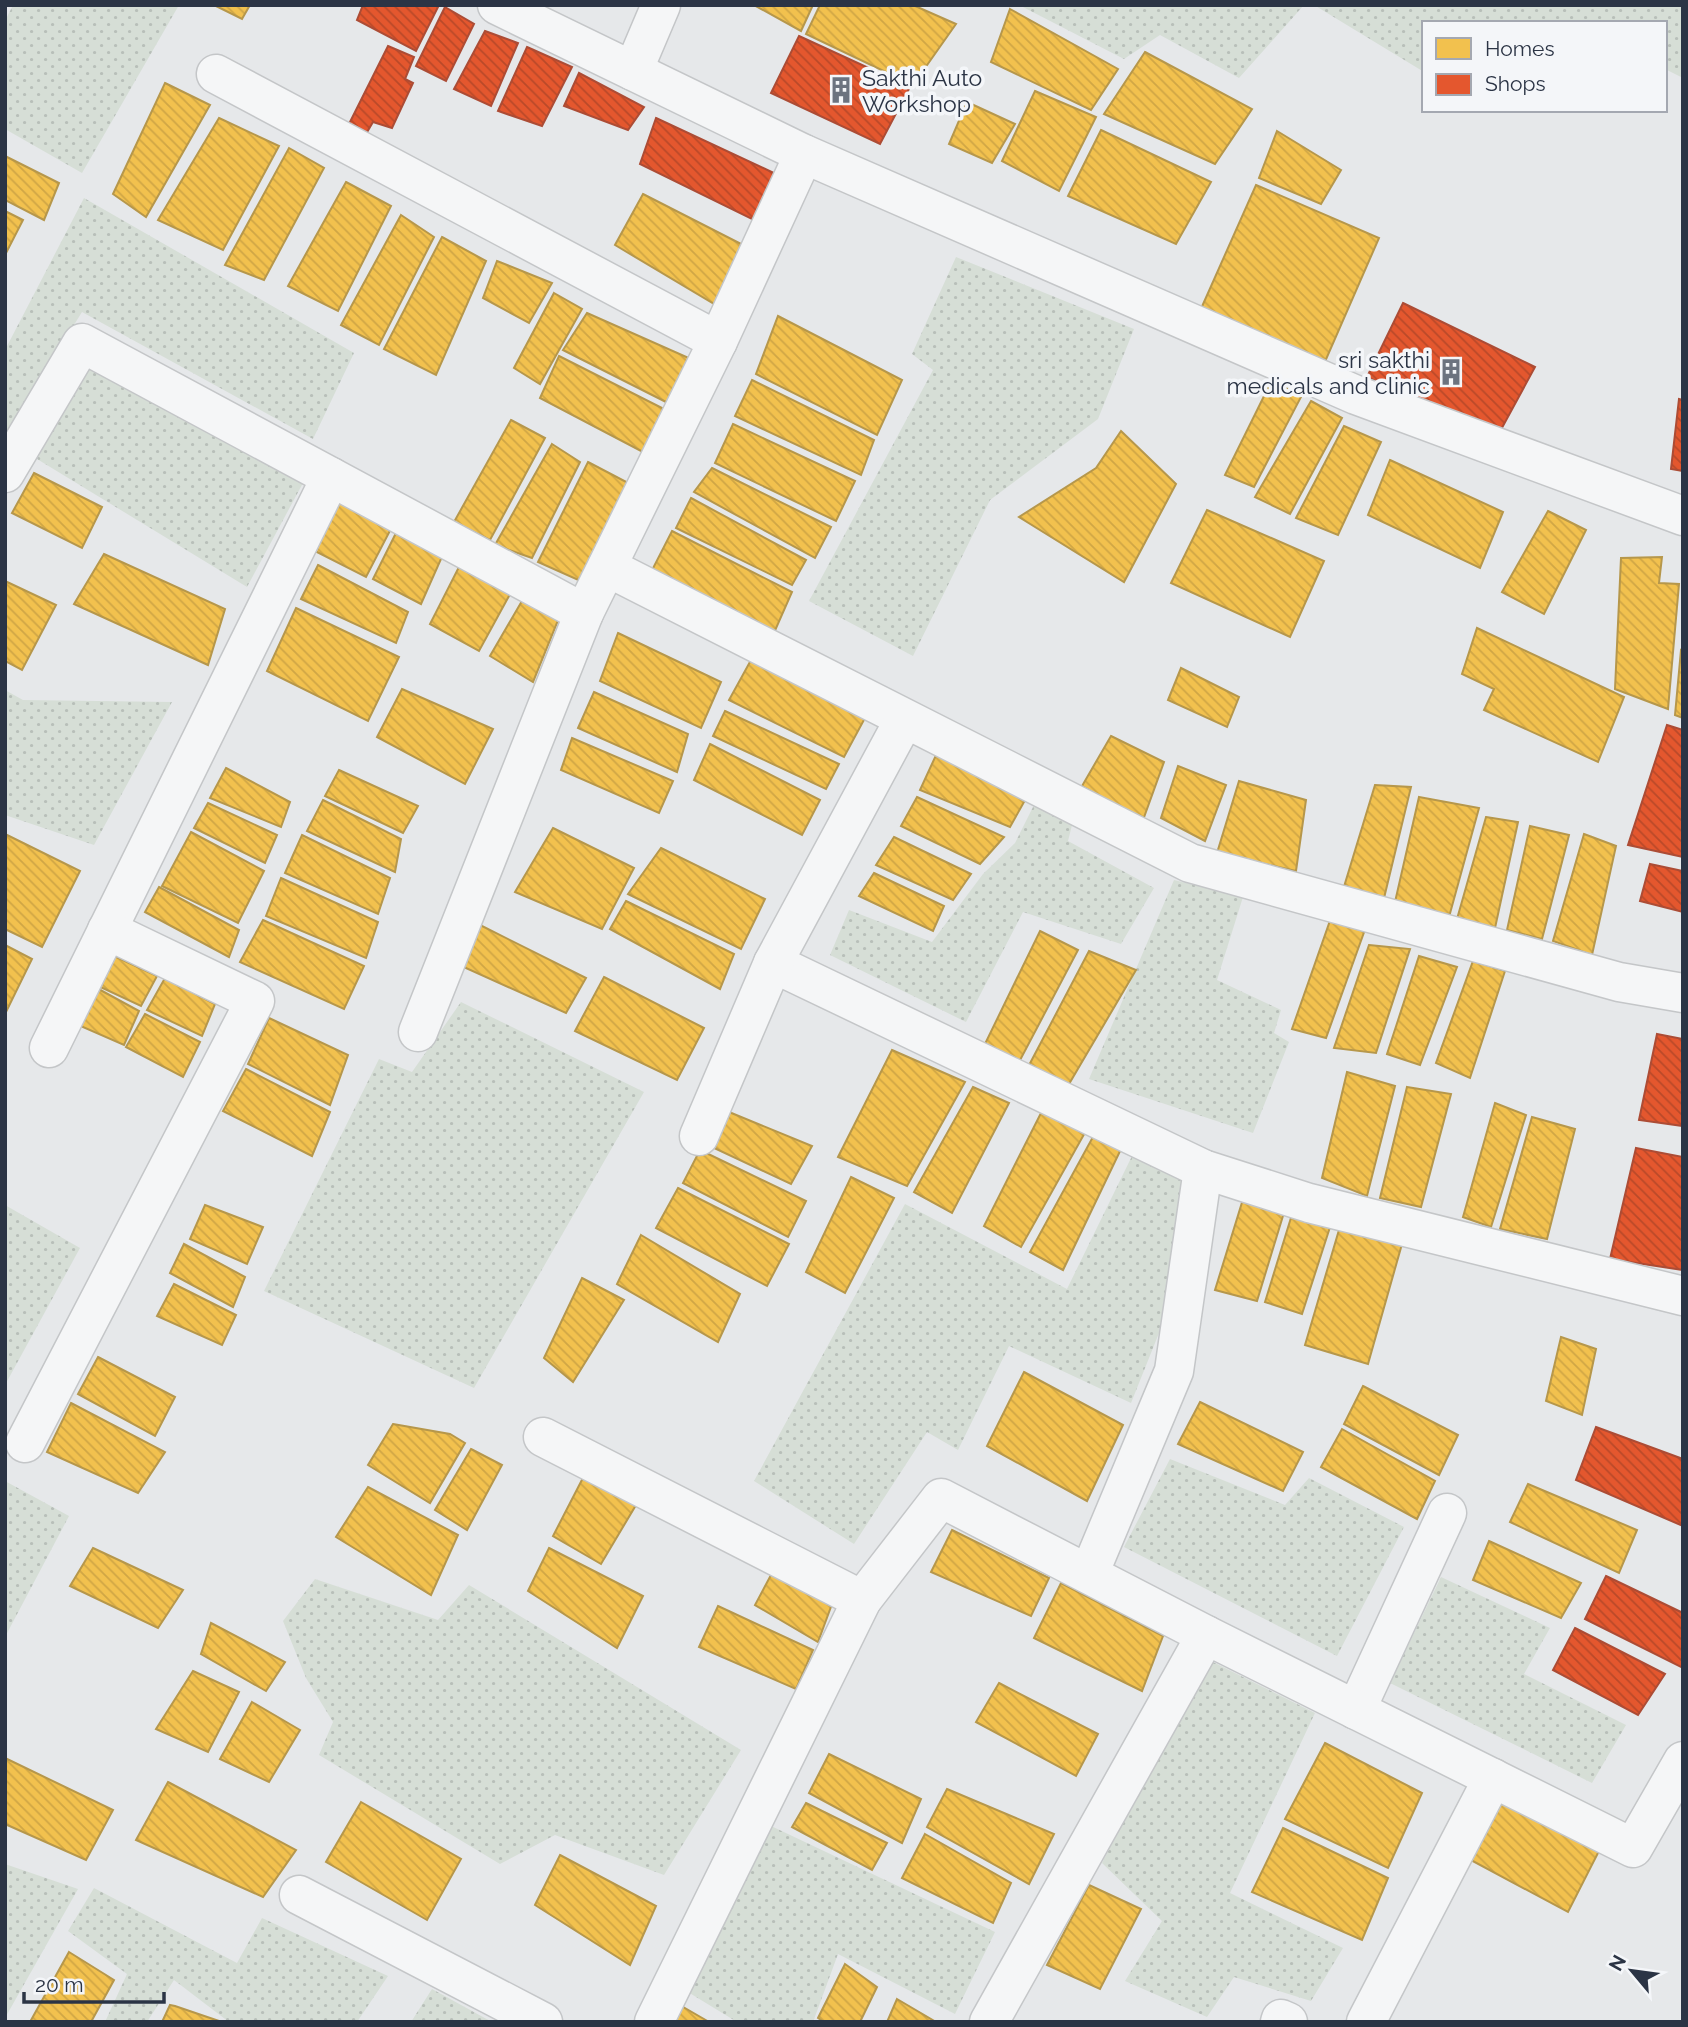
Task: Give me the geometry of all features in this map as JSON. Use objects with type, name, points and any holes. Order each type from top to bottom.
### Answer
[{"type":"street","points":[[497,5],[804,154],[1356,395],[1683,516]]},
{"type":"street","points":[[632,71],[662,5]]},
{"type":"street","points":[[216,74],[718,341]]},
{"type":"street","points":[[418,1032],[584,613],[718,341],[804,154]]},
{"type":"street","points":[[5,473],[82,343],[584,613]]},
{"type":"street","points":[[49,1048],[331,477]]},
{"type":"street","points":[[607,567],[904,720],[1191,863],[1619,982],[1683,993]]},
{"type":"street","points":[[699,1136],[773,963],[904,720]]},
{"type":"street","points":[[25,1443],[255,1001],[107,930]]},
{"type":"street","points":[[773,963],[1203,1170],[1309,1203],[1683,1296]]},
{"type":"street","points":[[1088,1574],[1174,1371],[1203,1170]]},
{"type":"street","points":[[543,1437],[862,1600]]},
{"type":"street","points":[[654,2022],[862,1600],[941,1498],[1206,1635],[1633,1848],[1683,1761]]},
{"type":"street","points":[[1356,1710],[1447,1513]]},
{"type":"street","points":[[989,2022],[1206,1635]]},
{"type":"street","points":[[1366,2022],[1493,1778]]},
{"type":"street","points":[[299,1895],[543,2022]]},
{"type":"street","points":[[1280,2022],[1282,2019],[1288,2022]]},
{"type":"shaded area","points":[[13,5],[179,5],[82,173],[5,129],[5,21]]},
{"type":"shaded area","points":[[1019,5],[1304,5],[1239,78],[1160,35],[1124,59]]},
{"type":"shaded area","points":[[1314,5],[1683,5],[1683,78],[1667,70],[1667,21],[1422,21],[1422,71]]},
{"type":"shaded area","points":[[84,198],[354,353],[313,439],[82,312],[5,436],[5,350]]},
{"type":"shaded area","points":[[956,257],[1134,329],[1098,419],[990,500],[913,656],[809,601],[933,370],[912,354]]},
{"type":"shaded area","points":[[86,366],[303,483],[247,587],[37,459]]},
{"type":"shaded area","points":[[5,690],[23,700],[172,702],[94,845],[5,815]]},
{"type":"shaded area","points":[[1035,803],[1073,821],[1068,841],[1154,888],[1121,944],[1023,912],[966,1022],[830,955],[849,910],[932,942],[983,874],[1015,843]]},
{"type":"shaded area","points":[[1174,880],[1243,897],[1217,980],[1281,1010],[1274,1033],[1289,1042],[1253,1133],[1089,1079]]},
{"type":"shaded area","points":[[461,1002],[644,1092],[474,1388],[264,1291],[379,1059],[412,1072]]},
{"type":"shaded area","points":[[1132,1156],[1186,1182],[1159,1333],[1131,1403],[1009,1346],[958,1450],[927,1432],[854,1544],[754,1481],[905,1204],[1067,1289]]},
{"type":"shaded area","points":[[5,1205],[80,1248],[5,1385]]},
{"type":"shaded area","points":[[1170,1459],[1285,1505],[1309,1478],[1404,1527],[1337,1656],[1124,1547]]},
{"type":"shaded area","points":[[5,1481],[69,1516],[5,1637]]},
{"type":"shaded area","points":[[1441,1577],[1550,1628],[1524,1674],[1626,1725],[1592,1783],[1390,1683]]},
{"type":"shaded area","points":[[315,1579],[438,1620],[469,1585],[741,1750],[664,1875],[555,1835],[500,1864],[319,1755],[333,1722],[306,1678],[283,1621]]},
{"type":"shaded area","points":[[1207,1659],[1315,1713],[1230,1893],[1343,1948],[1311,2001],[1234,1977],[1207,2017],[1125,1981],[1162,1921],[1102,1863]]},
{"type":"shaded area","points":[[769,1825],[995,1932],[955,2014],[838,1954],[813,2022],[737,2022],[683,1989]]},
{"type":"shaded area","points":[[5,1864],[78,1889],[5,2018]]},
{"type":"shaded area","points":[[94,1888],[237,1963],[262,1918],[388,1976],[357,2022],[229,2022],[174,1980],[147,2022],[105,2022],[127,1974],[68,1931]]},
{"type":"shaded area","points":[[432,1989],[492,2022],[411,2022]]},
{"type":"building: Homes","points":[[214,5],[250,5],[242,19]]},
{"type":"building: Homes","points":[[754,5],[813,5],[801,31]]},
{"type":"building: Homes","points":[[820,5],[913,5],[956,24],[913,85],[806,34]]},
{"type":"building: Homes","points":[[1010,9],[1118,69],[1091,110],[991,62]]},
{"type":"building: Homes","points":[[1145,52],[1252,109],[1215,164],[1104,114]]},
{"type":"building: Homes","points":[[165,83],[210,105],[146,217],[113,194]]},
{"type":"building: Homes","points":[[1035,91],[1096,117],[1059,191],[1002,161]]},
{"type":"building: Homes","points":[[967,102],[1015,124],[992,163],[949,144]]},
{"type":"building: Homes","points":[[219,118],[279,146],[223,250],[158,220]]},
{"type":"building: Homes","points":[[1101,130],[1211,182],[1176,244],[1068,196]]},
{"type":"building: Homes","points":[[1277,131],[1341,170],[1321,204],[1259,178]]},
{"type":"building: Homes","points":[[289,148],[324,168],[264,280],[225,265]]},
{"type":"building: Homes","points":[[5,156],[59,183],[44,220],[5,200]]},
{"type":"building: Homes","points":[[346,182],[391,206],[338,311],[288,286]]},
{"type":"building: Homes","points":[[1256,185],[1379,238],[1324,364],[1200,311]]},
{"type":"building: Homes","points":[[643,194],[749,248],[721,308],[615,245]]},
{"type":"building: Homes","points":[[5,211],[23,220],[5,255]]},
{"type":"building: Homes","points":[[401,215],[434,237],[379,345],[341,325]]},
{"type":"building: Homes","points":[[442,237],[486,261],[436,375],[384,349]]},
{"type":"building: Homes","points":[[497,261],[552,283],[529,323],[483,298]]},
{"type":"building: Homes","points":[[554,293],[582,309],[540,384],[514,368]]},
{"type":"building: Homes","points":[[587,313],[691,359],[672,405],[563,350]]},
{"type":"building: Homes","points":[[778,316],[902,380],[877,435],[756,374]]},
{"type":"building: Homes","points":[[559,356],[664,409],[645,453],[540,398]]},
{"type":"building: Homes","points":[[752,380],[874,440],[861,475],[735,416]]},
{"type":"building: Homes","points":[[1272,380],[1301,397],[1254,487],[1225,475]]},
{"type":"building: Homes","points":[[1311,401],[1342,418],[1290,514],[1255,497]]},
{"type":"building: Homes","points":[[511,420],[545,438],[490,540],[454,522]]},
{"type":"building: Homes","points":[[733,424],[855,481],[836,521],[715,463]]},
{"type":"building: Homes","points":[[1344,426],[1381,442],[1338,535],[1296,518]]},
{"type":"building: Homes","points":[[1121,431],[1176,484],[1124,582],[1019,517],[1096,468]]},
{"type":"building: Homes","points":[[552,444],[580,462],[532,558],[495,545]]},
{"type":"building: Homes","points":[[1390,460],[1503,512],[1480,568],[1368,515]]},
{"type":"building: Homes","points":[[588,462],[632,485],[585,583],[538,562]]},
{"type":"building: Homes","points":[[712,468],[831,527],[815,558],[694,492]]},
{"type":"building: Homes","points":[[34,473],[102,507],[82,548],[12,513]]},
{"type":"building: Homes","points":[[341,494],[395,521],[366,577],[313,550]]},
{"type":"building: Homes","points":[[691,498],[806,560],[792,585],[676,528]]},
{"type":"building: Homes","points":[[1207,510],[1324,561],[1290,637],[1171,583]]},
{"type":"building: Homes","points":[[1548,511],[1586,530],[1544,614],[1502,592]]},
{"type":"building: Homes","points":[[401,523],[445,550],[421,604],[373,579]]},
{"type":"building: Homes","points":[[672,531],[792,592],[770,642],[647,580]]},
{"type":"building: Homes","points":[[104,554],[225,609],[208,665],[74,604]]},
{"type":"building: Homes","points":[[1662,557],[1659,583],[1679,584],[1668,709],[1615,689],[1621,558]]},
{"type":"building: Homes","points":[[462,561],[515,585],[479,651],[430,624]]},
{"type":"building: Homes","points":[[318,565],[408,612],[396,643],[301,599]]},
{"type":"building: Homes","points":[[5,581],[56,605],[22,670],[5,661]]},
{"type":"building: Homes","points":[[526,594],[561,613],[533,682],[490,656]]},
{"type":"building: Homes","points":[[296,608],[399,657],[368,721],[267,671]]},
{"type":"building: Homes","points":[[1477,628],[1624,697],[1598,762],[1484,710],[1494,689],[1462,674]]},
{"type":"building: Homes","points":[[618,633],[721,682],[701,728],[600,681]]},
{"type":"building: Homes","points":[[1681,650],[1683,651],[1683,718],[1675,715]]},
{"type":"building: Homes","points":[[751,660],[865,718],[844,757],[729,700]]},
{"type":"building: Homes","points":[[1181,668],[1239,697],[1227,727],[1168,700]]},
{"type":"building: Homes","points":[[402,689],[493,729],[465,784],[377,737]]},
{"type":"building: Homes","points":[[594,692],[688,734],[677,772],[578,728]]},
{"type":"building: Homes","points":[[725,711],[839,764],[826,789],[713,736]]},
{"type":"building: Homes","points":[[1111,736],[1164,762],[1143,820],[1082,786]]},
{"type":"building: Homes","points":[[572,738],[673,781],[659,813],[561,770]]},
{"type":"building: Homes","points":[[710,744],[820,800],[802,835],[694,780]]},
{"type":"building: Homes","points":[[937,753],[1029,793],[1010,827],[920,790]]},
{"type":"building: Homes","points":[[1178,766],[1226,785],[1205,841],[1161,818]]},
{"type":"building: Homes","points":[[226,768],[290,802],[281,827],[210,798]]},
{"type":"building: Homes","points":[[339,770],[418,806],[403,833],[325,796]]},
{"type":"building: Homes","points":[[1239,781],[1306,800],[1296,871],[1217,853]]},
{"type":"building: Homes","points":[[1375,785],[1411,787],[1384,898],[1343,890]]},
{"type":"building: Homes","points":[[917,797],[1004,837],[980,864],[901,826]]},
{"type":"building: Homes","points":[[1419,797],[1479,808],[1449,917],[1395,902]]},
{"type":"building: Homes","points":[[323,800],[401,839],[395,872],[307,831]]},
{"type":"building: Homes","points":[[208,803],[277,835],[265,863],[194,828]]},
{"type":"building: Homes","points":[[1486,817],[1518,822],[1495,928],[1457,919]]},
{"type":"building: Homes","points":[[1530,826],[1569,835],[1542,939],[1507,930]]},
{"type":"building: Homes","points":[[553,828],[634,868],[602,929],[515,892]]},
{"type":"building: Homes","points":[[191,832],[264,871],[238,923],[162,886]]},
{"type":"building: Homes","points":[[5,834],[80,871],[42,947],[5,929]]},
{"type":"building: Homes","points":[[1584,834],[1616,846],[1592,955],[1553,941]]},
{"type":"building: Homes","points":[[302,835],[390,878],[378,914],[285,873]]},
{"type":"building: Homes","points":[[894,837],[971,874],[953,900],[876,865]]},
{"type":"building: Homes","points":[[661,848],[765,899],[741,949],[628,894]]},
{"type":"building: Homes","points":[[874,873],[944,906],[933,931],[859,896]]},
{"type":"building: Homes","points":[[281,878],[378,922],[366,958],[266,916]]},
{"type":"building: Homes","points":[[159,887],[239,930],[229,957],[145,912]]},
{"type":"building: Homes","points":[[626,901],[734,954],[720,989],[610,929]]},
{"type":"building: Homes","points":[[1332,915],[1367,924],[1326,1038],[1292,1029]]},
{"type":"building: Homes","points":[[263,920],[364,966],[344,1009],[240,962]]},
{"type":"building: Homes","points":[[478,924],[586,978],[566,1013],[457,964]]},
{"type":"building: Homes","points":[[1040,931],[1078,950],[1018,1064],[983,1048]]},
{"type":"building: Homes","points":[[5,945],[32,959],[5,1014]]},
{"type":"building: Homes","points":[[1369,945],[1410,949],[1376,1053],[1334,1048]]},
{"type":"building: Homes","points":[[1089,951],[1136,970],[1069,1084],[1026,1071]]},
{"type":"building: Homes","points":[[110,954],[157,976],[141,1006],[94,984]]},
{"type":"building: Homes","points":[[1419,956],[1457,967],[1420,1065],[1387,1054]]},
{"type":"building: Homes","points":[[1473,961],[1505,971],[1470,1078],[1436,1063]]},
{"type":"building: Homes","points":[[604,977],[704,1028],[677,1080],[575,1031]]},
{"type":"building: Homes","points":[[165,978],[215,1004],[202,1036],[147,1010]]},
{"type":"building: Homes","points":[[93,986],[139,1011],[124,1045],[76,1024]]},
{"type":"building: Homes","points":[[145,1014],[200,1042],[183,1077],[126,1047]]},
{"type":"building: Homes","points":[[269,1018],[348,1055],[330,1105],[248,1064]]},
{"type":"building: Homes","points":[[892,1050],[965,1082],[907,1186],[838,1157]]},
{"type":"building: Homes","points":[[246,1069],[330,1112],[312,1156],[223,1111]]},
{"type":"building: Homes","points":[[1347,1072],[1395,1086],[1367,1196],[1322,1178]]},
{"type":"building: Homes","points":[[973,1087],[1009,1103],[952,1213],[914,1192]]},
{"type":"building: Homes","points":[[1407,1087],[1451,1094],[1421,1207],[1380,1198]]},
{"type":"building: Homes","points":[[1495,1103],[1526,1115],[1491,1227],[1463,1217]]},
{"type":"building: Homes","points":[[1043,1109],[1087,1129],[1021,1247],[984,1226]]},
{"type":"building: Homes","points":[[729,1112],[812,1146],[791,1184],[712,1147]]},
{"type":"building: Homes","points":[[1532,1117],[1575,1129],[1547,1239],[1500,1229]]},
{"type":"building: Homes","points":[[1094,1135],[1122,1147],[1063,1270],[1030,1252]]},
{"type":"building: Homes","points":[[700,1150],[806,1201],[788,1237],[683,1183]]},
{"type":"building: Homes","points":[[851,1177],[894,1198],[845,1293],[806,1272]]},
{"type":"building: Homes","points":[[678,1188],[789,1244],[767,1286],[656,1228]]},
{"type":"building: Homes","points":[[1244,1196],[1286,1206],[1257,1301],[1215,1290]]},
{"type":"building: Homes","points":[[205,1205],[263,1227],[247,1264],[190,1239]]},
{"type":"building: Homes","points":[[1294,1208],[1332,1221],[1302,1314],[1265,1302]]},
{"type":"building: Homes","points":[[1339,1230],[1402,1244],[1368,1364],[1305,1345]]},
{"type":"building: Homes","points":[[641,1235],[740,1294],[718,1342],[617,1284]]},
{"type":"building: Homes","points":[[184,1244],[245,1277],[233,1307],[170,1273]]},
{"type":"building: Homes","points":[[582,1278],[624,1300],[573,1382],[544,1358]]},
{"type":"building: Homes","points":[[174,1284],[236,1315],[222,1345],[157,1316]]},
{"type":"building: Homes","points":[[1561,1337],[1596,1349],[1582,1415],[1546,1401]]},
{"type":"building: Homes","points":[[98,1357],[175,1397],[155,1436],[78,1394]]},
{"type":"building: Homes","points":[[1024,1372],[1123,1425],[1087,1501],[987,1446]]},
{"type":"building: Homes","points":[[1363,1386],[1458,1435],[1439,1475],[1344,1424]]},
{"type":"building: Homes","points":[[1200,1402],[1303,1452],[1283,1491],[1178,1444]]},
{"type":"building: Homes","points":[[71,1403],[165,1452],[138,1493],[47,1452]]},
{"type":"building: Homes","points":[[393,1424],[450,1434],[465,1443],[430,1503],[368,1465]]},
{"type":"building: Homes","points":[[1342,1429],[1435,1481],[1417,1519],[1321,1467]]},
{"type":"building: Homes","points":[[471,1449],[502,1465],[467,1530],[435,1510]]},
{"type":"building: Homes","points":[[585,1474],[636,1505],[601,1564],[553,1536]]},
{"type":"building: Homes","points":[[1528,1484],[1637,1530],[1619,1573],[1510,1522]]},
{"type":"building: Homes","points":[[368,1487],[458,1535],[431,1595],[336,1537]]},
{"type":"building: Homes","points":[[952,1530],[1049,1578],[1031,1616],[931,1572]]},
{"type":"building: Homes","points":[[1489,1541],[1581,1583],[1561,1618],[1473,1580]]},
{"type":"building: Homes","points":[[93,1548],[183,1590],[158,1628],[70,1586]]},
{"type":"building: Homes","points":[[549,1548],[643,1596],[617,1648],[528,1591]]},
{"type":"building: Homes","points":[[772,1573],[832,1604],[818,1642],[755,1605]]},
{"type":"building: Homes","points":[[1061,1583],[1163,1636],[1142,1691],[1034,1638]]},
{"type":"building: Homes","points":[[718,1606],[813,1650],[796,1689],[699,1647]]},
{"type":"building: Homes","points":[[211,1623],[285,1662],[266,1691],[201,1654]]},
{"type":"building: Homes","points":[[193,1671],[239,1692],[208,1752],[156,1729]]},
{"type":"building: Homes","points":[[999,1683],[1098,1734],[1076,1776],[976,1722]]},
{"type":"building: Homes","points":[[252,1702],[300,1730],[269,1782],[220,1759]]},
{"type":"building: Homes","points":[[1325,1743],[1422,1793],[1388,1868],[1285,1819]]},
{"type":"building: Homes","points":[[829,1754],[921,1799],[902,1843],[809,1793]]},
{"type":"building: Homes","points":[[5,1758],[113,1810],[86,1860],[5,1824]]},
{"type":"building: Homes","points":[[168,1782],[296,1850],[263,1897],[136,1840]]},
{"type":"building: Homes","points":[[947,1789],[1054,1834],[1029,1884],[927,1827]]},
{"type":"building: Homes","points":[[1499,1800],[1599,1851],[1568,1912],[1469,1859]]},
{"type":"building: Homes","points":[[361,1802],[461,1859],[427,1920],[326,1862]]},
{"type":"building: Homes","points":[[806,1803],[887,1843],[872,1870],[792,1827]]},
{"type":"building: Homes","points":[[1283,1828],[1388,1878],[1362,1940],[1252,1892]]},
{"type":"building: Homes","points":[[925,1834],[1011,1883],[993,1923],[902,1878]]},
{"type":"building: Homes","points":[[560,1855],[656,1906],[630,1965],[535,1905]]},
{"type":"building: Homes","points":[[1089,1885],[1141,1909],[1100,1989],[1047,1965]]},
{"type":"building: Homes","points":[[69,1952],[114,1980],[91,2022],[30,2022]]},
{"type":"building: Homes","points":[[845,1964],[877,1987],[860,2022],[824,2022],[818,2018]]},
{"type":"building: Homes","points":[[897,1999],[936,2022],[887,2022]]},
{"type":"building: Homes","points":[[678,2004],[709,2022],[667,2022]]},
{"type":"building: Homes","points":[[170,2005],[175,2006],[219,2021],[162,2022]]},
{"type":"building: Shops","points":[[363,5],[439,5],[416,51],[357,20]]},
{"type":"building: Shops","points":[[445,7],[474,24],[446,81],[416,66]]},
{"type":"building: Shops","points":[[485,31],[518,43],[491,106],[454,89]]},
{"type":"building: Shops","name":"Sakthi Auto Workshop","points":[[799,36],[910,87],[880,144],[771,93]]},
{"type":"building: Shops","points":[[388,46],[414,57],[405,79],[413,83],[392,128],[373,122],[363,139],[345,132]]},
{"type":"building: Shops","points":[[527,47],[572,67],[542,126],[498,111]]},
{"type":"building: Shops","points":[[579,73],[644,107],[628,130],[564,106]]},
{"type":"building: Shops","points":[[656,118],[776,174],[756,221],[640,164]]},
{"type":"building: Shops","name":"sri sakthi medicals and clinic","points":[[1403,303],[1535,367],[1497,437],[1367,377]]},
{"type":"building: Shops","points":[[1679,399],[1683,400],[1683,471],[1671,469]]},
{"type":"building: Shops","points":[[1667,725],[1683,730],[1683,857],[1628,845]]},
{"type":"building: Shops","points":[[1650,864],[1683,871],[1683,912],[1640,901]]},
{"type":"building: Shops","points":[[1657,1034],[1683,1039],[1683,1126],[1639,1120]]},
{"type":"building: Shops","points":[[1636,1148],[1683,1157],[1683,1270],[1610,1259]]},
{"type":"building: Shops","points":[[1596,1427],[1683,1459],[1683,1526],[1576,1480]]},
{"type":"building: Shops","points":[[1606,1576],[1683,1613],[1683,1668],[1585,1619]]},
{"type":"building: Shops","points":[[1575,1628],[1665,1674],[1638,1715],[1553,1670]]},
{"type":"place","name":"Sakthi Auto Workshop","points":[[841,90]]},
{"type":"place","name":"sri sakthi medicals and clinic","points":[[1451,372]]}]
